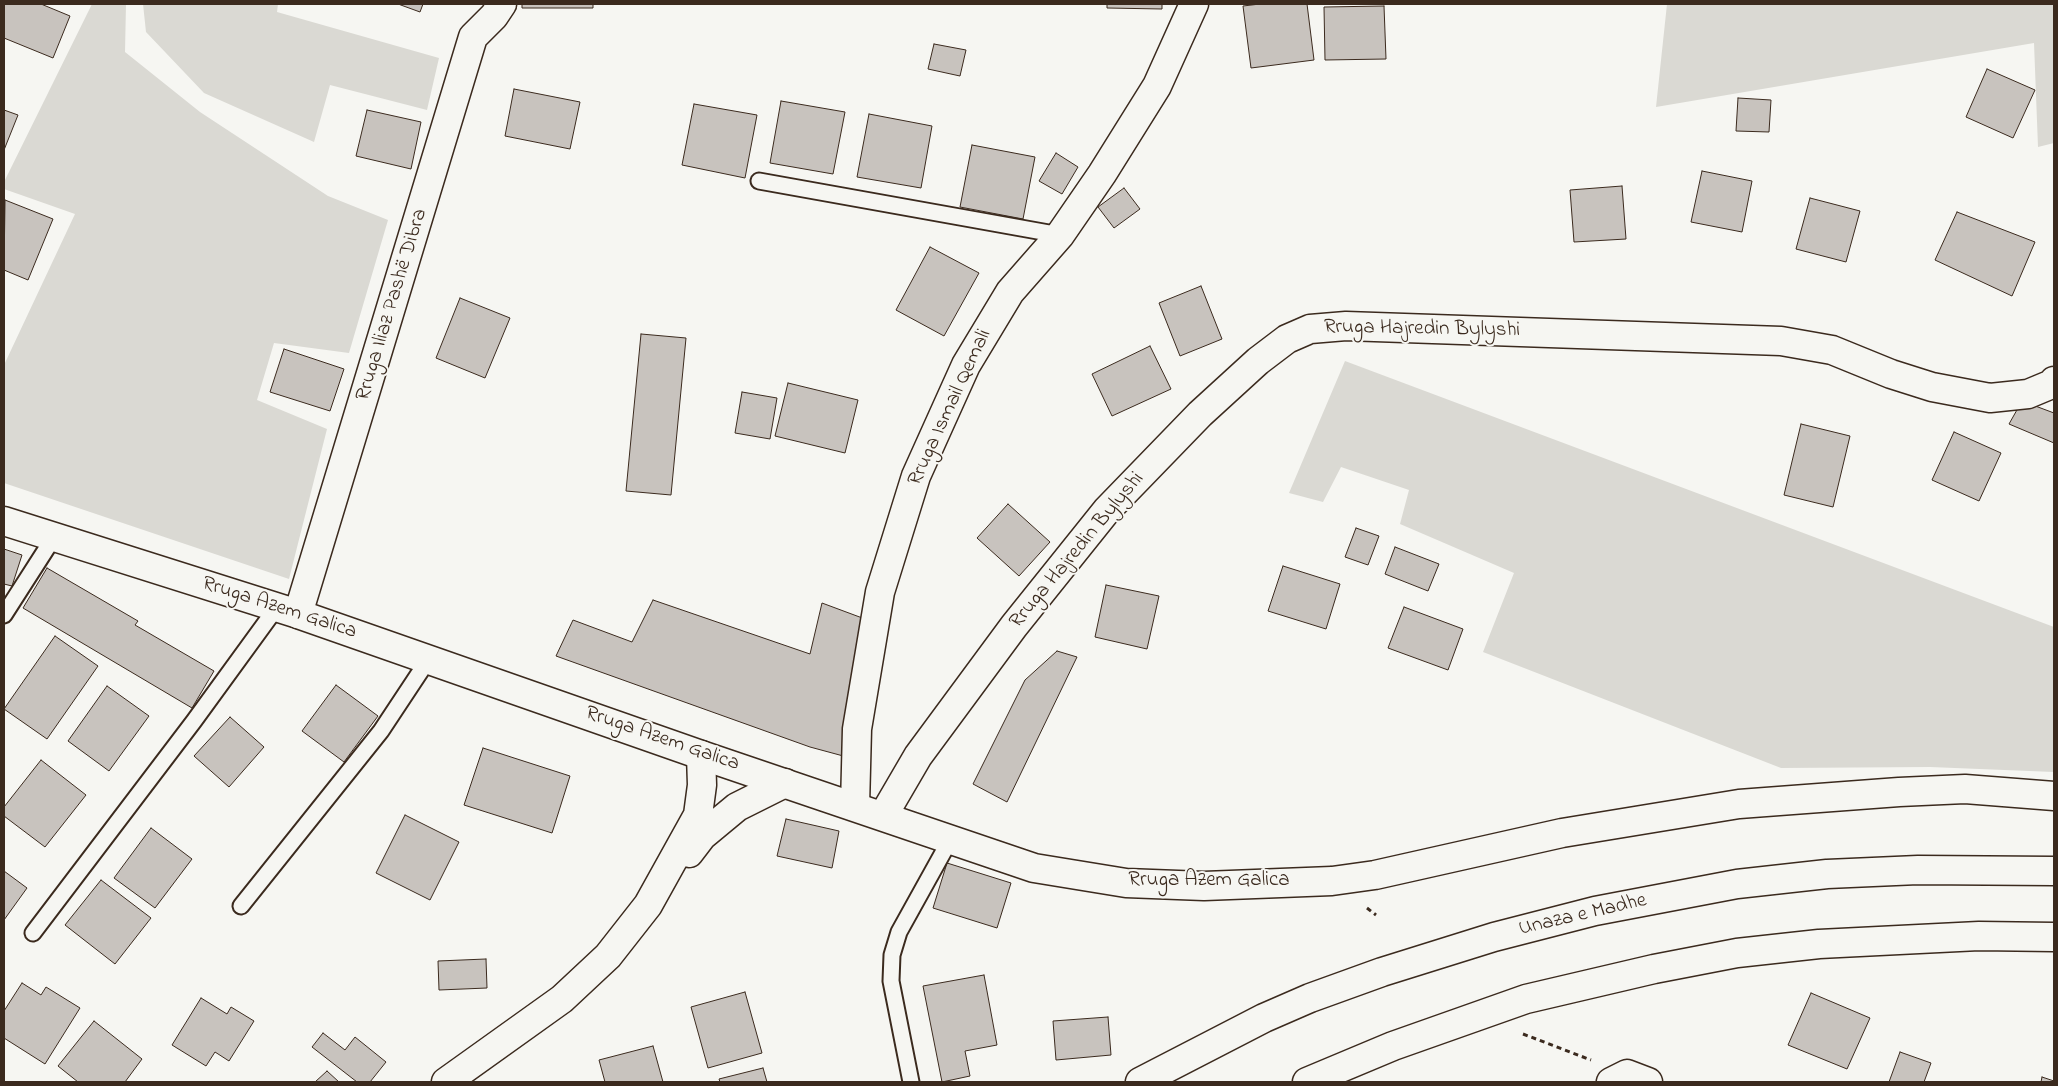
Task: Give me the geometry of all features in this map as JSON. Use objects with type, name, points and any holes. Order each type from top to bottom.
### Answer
[{"type":"main road","name":"Rruga Iliaz Pashë Dibra","points":[[288,610],[474,37],[494,16],[502,4]]},
{"type":"main road","name":"Rruga Ismail Qemali","points":[[855,806],[857,729],[880,592],[916,476],[966,365],[1010,292],[1060,234],[1102,174],[1157,86],[1194,4]]},
{"type":"main road","name":"Rruga Hajredin Bylyshi","points":[[883,816],[918,756],[1014,626],[1107,510],[1200,414],[1258,361],[1287,339],[1310,329],[1366,327],[1780,341],[1832,350],[1932,388],[1990,398],[2028,394],[2052,384],[2054,381]]},
{"type":"main road","name":"Rruga Azem Galica","points":[[4,521],[288,610],[1034,868],[1126,883],[1204,886],[1332,881],[1375,875],[1562,833],[1739,804],[1964,789],[2054,796]]},
{"type":"main road","points":[[648,905],[673,860],[692,751]]},
{"type":"main road","points":[[446,1082],[562,999],[608,956],[702,836],[736,807],[785,783]]},
{"type":"main road","name":"Unaza e Madhe","points":[[1140,1082],[1264,1018],[1310,998],[1382,972],[1494,936],[1594,911],[1737,884],[1827,874],[1918,870],[2054,871]]},
{"type":"main road","points":[[1308,1082],[1394,1046],[1526,999],[1654,969],[1737,953],[1819,944],[1979,936],[2054,937]]},
{"type":"lane","points":[[759,181],[1060,234]]},
{"type":"lane","points":[[4,614],[54,537]]},
{"type":"lane","points":[[33,933],[194,721],[288,610]]},
{"type":"lane","points":[[241,906],[381,731],[428,660]]},
{"type":"lane","points":[[911,1082],[891,981],[892,955],[899,932],[950,840]]},
{"type":"path","points":[[1523,1034],[1629,1080]]},
{"type":"shaded area","points":[[92,4],[126,4],[125,52],[200,112],[328,196],[388,220],[349,353],[274,343],[257,400],[327,429],[289,579],[4,483],[4,365],[75,214],[4,189],[4,182]]},
{"type":"shaded area","points":[[143,4],[278,4],[277,12],[439,58],[427,110],[330,85],[314,142],[204,93],[146,32]]},
{"type":"shaded area","points":[[1667,4],[2054,4],[2054,143],[2038,147],[2034,43],[1656,107]]},
{"type":"shaded area","points":[[1345,361],[2054,627],[2054,772],[1930,767],[1781,768],[1483,652],[1514,573],[1400,524],[1409,490],[1341,467],[1323,502],[1289,493]]},
{"type":"building","points":[[4,4],[41,4],[70,16],[53,58],[4,38]]},
{"type":"building","points":[[398,4],[423,4],[420,12]]},
{"type":"building","points":[[522,4],[593,4],[593,8],[522,8]]},
{"type":"building","points":[[1107,4],[1162,4],[1162,9],[1107,8]]},
{"type":"building","points":[[1307,4],[1314,60],[1251,68],[1243,6]]},
{"type":"building","points":[[1384,6],[1386,59],[1325,60],[1324,7]]},
{"type":"building","points":[[934,44],[966,50],[960,76],[928,69]]},
{"type":"building","points":[[1987,69],[2035,90],[2013,138],[1966,117]]},
{"type":"building","points":[[514,89],[580,102],[570,149],[505,136]]},
{"type":"building","points":[[1738,98],[1771,100],[1769,132],[1736,131]]},
{"type":"building","points":[[781,101],[845,112],[833,174],[770,163]]},
{"type":"building","points":[[694,104],[757,115],[745,178],[682,165]]},
{"type":"building","points":[[4,110],[18,115],[4,150]]},
{"type":"building","points":[[367,110],[421,122],[411,169],[356,156]]},
{"type":"building","points":[[869,114],[932,126],[921,188],[857,177]]},
{"type":"building","points":[[972,145],[1035,157],[1023,219],[960,207]]},
{"type":"building","points":[[1056,153],[1078,167],[1062,194],[1039,181]]},
{"type":"building","points":[[1702,171],[1752,181],[1742,232],[1691,222]]},
{"type":"building","points":[[1622,186],[1626,239],[1574,242],[1570,190]]},
{"type":"building","points":[[1124,188],[1140,209],[1114,228],[1098,207]]},
{"type":"building","points":[[1810,198],[1860,211],[1846,262],[1796,249]]},
{"type":"building","points":[[5,200],[53,219],[28,280],[4,270]]},
{"type":"building","points":[[1957,212],[2035,242],[2012,296],[1935,260]]},
{"type":"building","points":[[930,247],[979,273],[944,336],[896,310]]},
{"type":"building","points":[[1201,286],[1222,339],[1180,356],[1159,303]]},
{"type":"building","points":[[460,298],[510,318],[485,378],[436,358]]},
{"type":"building","points":[[641,334],[686,338],[671,495],[626,491]]},
{"type":"building","points":[[1150,346],[1171,389],[1112,416],[1092,374]]},
{"type":"building","points":[[284,349],[344,369],[330,411],[270,392]]},
{"type":"building","points":[[788,383],[858,400],[845,453],[775,436]]},
{"type":"building","points":[[742,392],[777,398],[770,439],[735,433]]},
{"type":"building","points":[[2022,401],[2054,413],[2054,443],[2009,424]]},
{"type":"building","points":[[1801,424],[1850,436],[1833,507],[1784,495]]},
{"type":"building","points":[[1954,432],[2001,453],[1979,501],[1932,480]]},
{"type":"building","points":[[1008,504],[1050,542],[1019,576],[977,538]]},
{"type":"building","points":[[1356,528],[1379,536],[1368,565],[1345,557]]},
{"type":"building","points":[[1395,547],[1439,564],[1428,591],[1385,574]]},
{"type":"building","points":[[4,549],[22,555],[12,586],[4,584]]},
{"type":"building","points":[[1283,566],[1340,584],[1326,629],[1268,611]]},
{"type":"building","points":[[47,568],[138,621],[135,625],[214,671],[192,708],[23,608]]},
{"type":"building","points":[[1106,585],[1159,596],[1147,649],[1095,637]]},
{"type":"building","points":[[653,600],[810,654],[822,603],[865,619],[847,757],[810,747],[556,656],[573,620],[632,642]]},
{"type":"building","points":[[1404,607],[1463,629],[1448,670],[1388,648]]},
{"type":"building","points":[[55,636],[98,666],[47,739],[4,709]]},
{"type":"building","points":[[1057,651],[1077,657],[1007,802],[973,784],[1025,680]]},
{"type":"building","points":[[336,685],[378,716],[344,762],[302,731]]},
{"type":"building","points":[[107,686],[149,716],[109,771],[68,741]]},
{"type":"building","points":[[230,717],[264,747],[229,787],[194,756]]},
{"type":"building","points":[[483,748],[570,776],[552,833],[464,805]]},
{"type":"building","points":[[41,760],[86,795],[45,847],[4,816],[4,807]]},
{"type":"building","points":[[405,815],[459,842],[430,900],[376,873]]},
{"type":"building","points":[[786,819],[839,831],[832,868],[777,856]]},
{"type":"building","points":[[151,828],[192,859],[155,908],[114,878]]},
{"type":"building","points":[[947,863],[1011,883],[997,928],[933,908]]},
{"type":"building","points":[[4,871],[27,888],[4,920]]},
{"type":"building","points":[[101,880],[151,918],[115,964],[65,925]]},
{"type":"building","points":[[486,959],[487,988],[439,990],[438,961]]},
{"type":"building","points":[[984,975],[997,1045],[965,1051],[970,1076],[942,1082],[923,986]]},
{"type":"building","points":[[22,983],[41,995],[46,987],[80,1008],[45,1064],[4,1038],[4,1011]]},
{"type":"building","points":[[745,992],[762,1053],[708,1068],[691,1007]]},
{"type":"building","points":[[1811,993],[1870,1018],[1847,1069],[1788,1045]]},
{"type":"building","points":[[201,998],[227,1014],[231,1007],[254,1021],[229,1061],[215,1052],[206,1066],[172,1045]]},
{"type":"building","points":[[1108,1017],[1111,1055],[1056,1060],[1053,1021]]},
{"type":"building","points":[[94,1021],[142,1059],[125,1082],[78,1082],[58,1066]]},
{"type":"building","points":[[323,1033],[345,1050],[355,1037],[386,1062],[370,1082],[357,1082],[312,1047]]},
{"type":"building","points":[[653,1046],[663,1082],[605,1082],[599,1060]]},
{"type":"building","points":[[1900,1052],[1931,1063],[1924,1082],[1889,1082]]},
{"type":"building","points":[[763,1068],[767,1082],[720,1082],[719,1079]]},
{"type":"building","points":[[327,1071],[339,1082],[315,1082]]},
{"type":"building","points":[[2042,1077],[2054,1081],[2054,1082],[2041,1082]]}]
